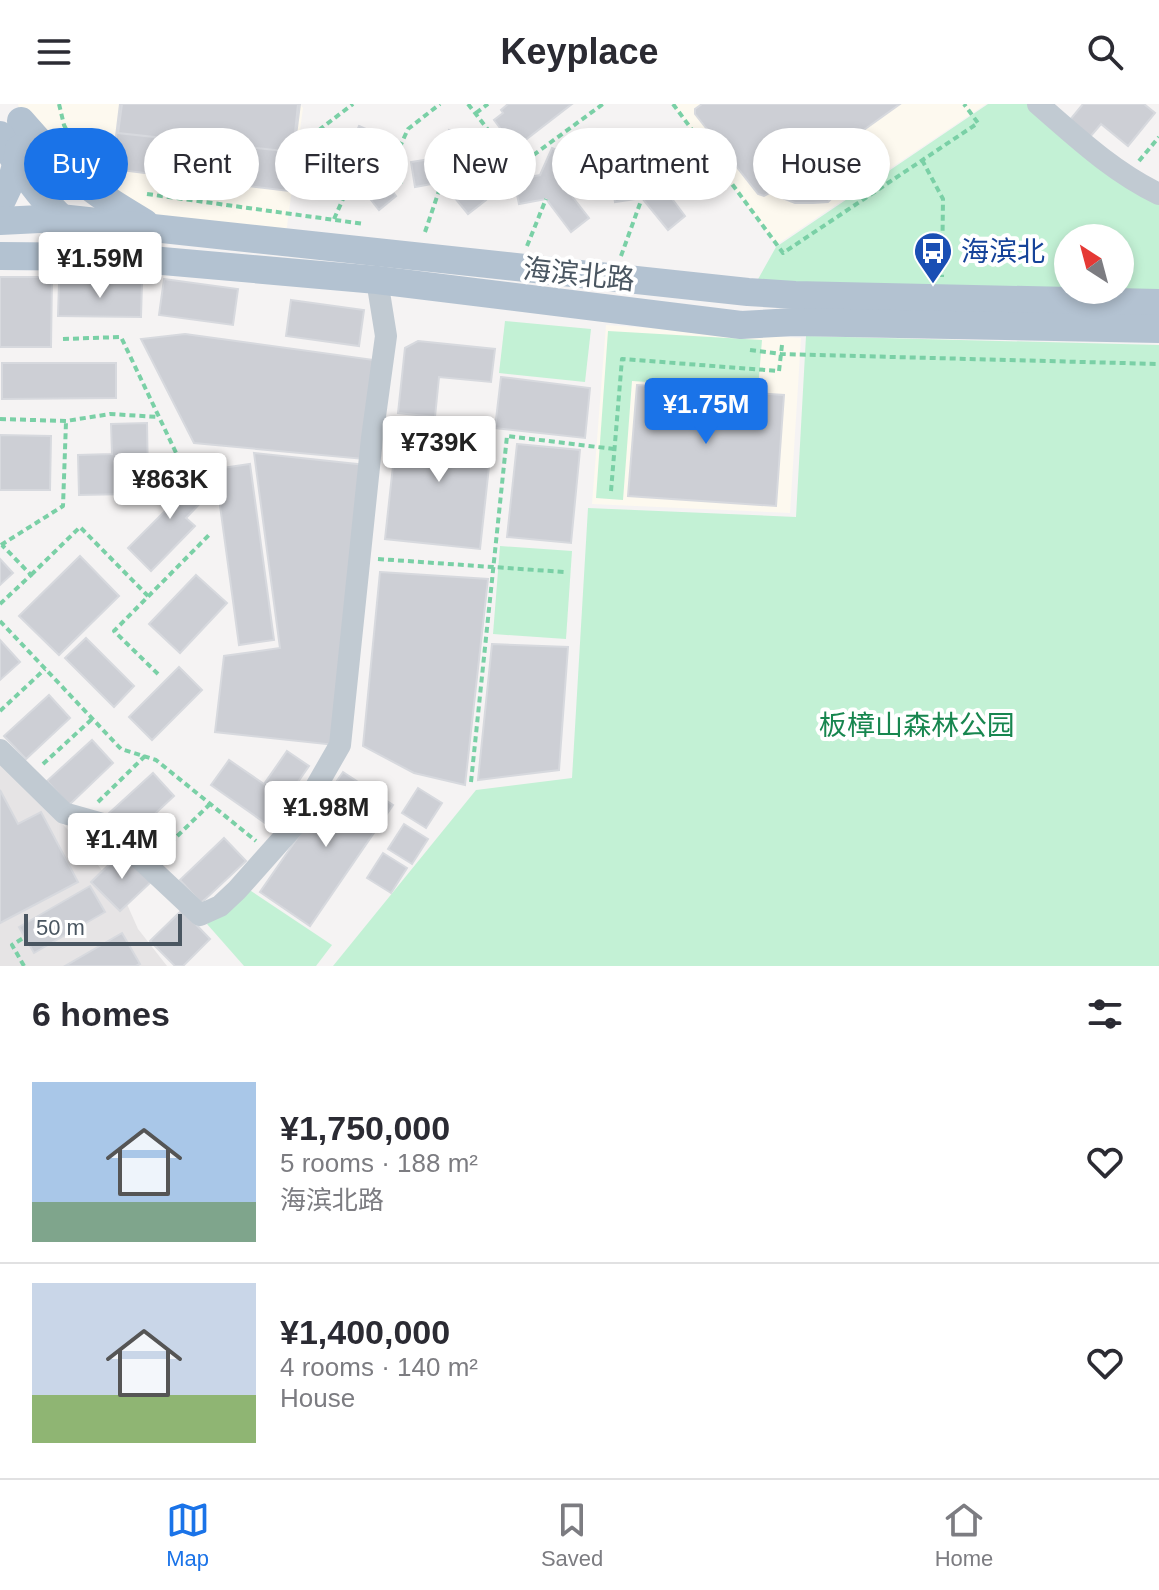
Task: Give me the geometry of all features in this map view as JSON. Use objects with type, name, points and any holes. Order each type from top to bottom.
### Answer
[{"type":"main road","points":[[0,204],[18,163],[13,120]]},
{"type":"main road","points":[[13,120],[72,174],[111,203],[153,227]]},
{"type":"main road","points":[[18,163],[60,218],[117,257]]},
{"type":"main road","name":"海滨北路","points":[[0,221],[60,218],[748,292],[1159,303]]},
{"type":"main road","name":"海滨北路","points":[[0,256],[117,257],[377,280],[741,325],[783,323],[1159,329]]},
{"type":"street","points":[[1038,104],[1103,159],[1159,194]]},
{"type":"street","points":[[0,750],[64,813],[103,824],[200,915],[229,898],[293,827],[340,745],[372,438],[386,336],[377,280]]},
{"type":"path","points":[[59,104],[66,128]]},
{"type":"path","points":[[322,128],[353,104]]},
{"type":"path","points":[[408,129],[440,104]]},
{"type":"path","points":[[468,104],[517,167],[603,104]]},
{"type":"path","points":[[476,113],[488,104]]},
{"type":"path","points":[[673,104],[783,253],[978,123],[964,104]]},
{"type":"path","points":[[1127,176],[1159,137]]},
{"type":"path","points":[[922,160],[943,199],[942,298]]},
{"type":"path","points":[[139,193],[364,224]]},
{"type":"path","points":[[538,250],[526,248],[546,199]]},
{"type":"path","points":[[334,220],[343,200]]},
{"type":"path","points":[[424,233],[436,200]]},
{"type":"path","points":[[619,262],[641,200]]},
{"type":"path","points":[[611,491],[622,359],[779,371],[783,323]]},
{"type":"path","points":[[63,339],[121,337],[179,459]]},
{"type":"path","points":[[0,419],[66,421],[110,414],[159,417]]},
{"type":"path","points":[[31,575],[1,544],[63,506],[66,421]]},
{"type":"path","points":[[471,782],[507,436],[614,449]]},
{"type":"path","points":[[0,604],[80,527],[148,596]]},
{"type":"path","points":[[158,674],[114,631],[211,533]]},
{"type":"path","points":[[359,558],[564,572]]},
{"type":"path","points":[[0,621],[121,749],[156,760],[271,853]]},
{"type":"path","points":[[0,711],[45,669]]},
{"type":"path","points":[[41,766],[92,719]]},
{"type":"path","points":[[82,818],[145,756]]},
{"type":"path","points":[[147,866],[210,804]]},
{"type":"path","points":[[24,966],[12,945],[25,937]]},
{"type":"shaded area","points":[[18,104],[300,104],[303,108],[300,128],[275,128],[275,200],[291,200],[285,241],[153,226],[121,200],[128,200],[128,128],[32,128],[22,120]]},
{"type":"shaded area","points":[[672,104],[986,104],[890,168],[890,128],[753,128],[753,200],[843,200],[776,245],[737,192],[737,128],[690,128]]},
{"type":"shaded area","points":[[606,325],[801,338],[790,513],[592,504]]},
{"type":"shaded area","points":[[0,758],[85,848],[126,902],[138,929],[167,966],[0,966]]},
{"type":"green space","points":[[988,104],[1035,104],[1159,195],[1159,301],[1134,300],[1134,224],[1054,224],[1054,298],[752,290],[776,247],[846,200],[890,200],[890,170]]},
{"type":"green space","points":[[505,321],[591,329],[585,382],[499,373]]},
{"type":"green space","points":[[608,331],[762,340],[758,389],[632,381],[623,500],[596,498]]},
{"type":"green space","name":"板樟山森林公园","points":[[806,336],[1159,345],[1159,966],[333,966],[476,790],[572,778],[588,508],[796,517]]},
{"type":"green space","points":[[500,546],[572,551],[566,639],[493,634]]},
{"type":"green space","points":[[248,889],[332,945],[316,966],[244,966],[207,924]]},
{"type":"building","points":[[120,104],[300,104],[297,128],[275,128],[275,189],[259,187],[259,128],[144,128],[144,173],[128,171],[128,128],[117,128]]},
{"type":"building","points":[[122,104],[298,104],[296,128],[275,128],[275,150],[259,148],[259,128],[144,128],[144,136],[128,134],[128,128],[119,128]]},
{"type":"building","points":[[508,104],[572,104],[536,132],[536,128],[500,128],[494,120],[503,113],[501,110]]},
{"type":"building","points":[[702,104],[900,104],[867,128],[753,128],[753,188],[737,167],[737,128],[706,128],[695,114],[695,109]]},
{"type":"building","points":[[1083,104],[1144,104],[1155,113],[1128,146],[1101,124],[1090,137],[1069,121]]},
{"type":"building","points":[[552,148],[552,200],[575,200],[589,218],[571,232],[546,199],[519,204],[518,200],[536,200],[536,176],[540,175]]},
{"type":"building","points":[[424,160],[424,185],[415,187],[411,162]]},
{"type":"building","points":[[371,200],[391,200],[379,210]]},
{"type":"building","points":[[457,200],[486,200],[468,214]]},
{"type":"building","points":[[644,200],[673,200],[685,216],[668,230]]},
{"type":"building","points":[[787,200],[830,200],[828,202],[795,203]]},
{"type":"building","points":[[0,277],[52,277],[51,347],[0,347]]},
{"type":"building","points":[[164,279],[238,289],[233,325],[159,315]]},
{"type":"building","points":[[59,283],[142,283],[141,317],[58,316]]},
{"type":"building","points":[[291,300],[364,310],[359,346],[286,336]]},
{"type":"building","points":[[185,334],[374,360],[364,459],[194,443],[141,339]]},
{"type":"building","points":[[418,341],[495,349],[491,382],[439,377],[435,417],[398,413],[405,348]]},
{"type":"building","points":[[2,363],[116,363],[116,398],[2,399]]},
{"type":"building","points":[[501,377],[590,388],[585,438],[495,428]]},
{"type":"building","points":[[637,385],[784,395],[776,506],[628,496]]},
{"type":"building","points":[[398,420],[493,430],[480,549],[385,539]]},
{"type":"building","points":[[147,423],[148,479],[130,494],[79,495],[78,455],[112,454],[111,424]]},
{"type":"building","points":[[0,435],[51,436],[50,490],[0,490]]},
{"type":"building","points":[[517,444],[580,450],[571,543],[507,537]]},
{"type":"building","points":[[254,453],[366,465],[335,745],[215,732],[224,656],[280,648]]},
{"type":"building","points":[[250,464],[274,640],[239,645],[215,469]]},
{"type":"building","points":[[182,470],[208,495],[186,518],[195,526],[151,571],[128,548],[170,506],[158,494]]},
{"type":"building","points":[[80,556],[119,596],[59,655],[19,616]]},
{"type":"building","points":[[0,559],[13,573],[0,585]]},
{"type":"building","points":[[380,572],[488,579],[465,785],[414,773],[363,746]]},
{"type":"building","points":[[196,575],[227,603],[180,653],[149,624]]},
{"type":"building","points":[[86,638],[134,686],[114,707],[65,658]]},
{"type":"building","points":[[0,640],[20,662],[0,680]]},
{"type":"building","points":[[492,644],[568,647],[559,770],[478,780]]},
{"type":"building","points":[[179,667],[202,690],[152,740],[129,717]]},
{"type":"building","points":[[49,695],[70,718],[26,759],[4,736]]},
{"type":"building","points":[[92,740],[113,763],[69,805],[47,781]]},
{"type":"building","points":[[287,751],[309,766],[268,825],[211,785],[229,760],[264,784]]},
{"type":"building","points":[[343,772],[393,805],[310,926],[260,892]]},
{"type":"building","points":[[153,773],[174,796],[130,837],[108,814]]},
{"type":"building","points":[[418,788],[442,803],[426,828],[402,813]]},
{"type":"building","points":[[0,790],[18,824],[41,812],[78,882],[0,923]]},
{"type":"building","points":[[404,824],[428,839],[412,864],[388,849]]},
{"type":"building","points":[[224,838],[246,861],[201,903],[180,880]]},
{"type":"building","points":[[123,851],[152,881],[120,911],[91,882]]},
{"type":"building","points":[[383,853],[407,868],[391,893],[367,878]]},
{"type":"building","points":[[90,886],[105,912],[34,953],[19,927]]},
{"type":"building","points":[[182,910],[210,939],[183,966],[175,966],[150,941]]},
{"type":"building","points":[[122,933],[140,964],[65,966]]},
{"type":"place","name":"海滨北","points":[[933,285]]}]
